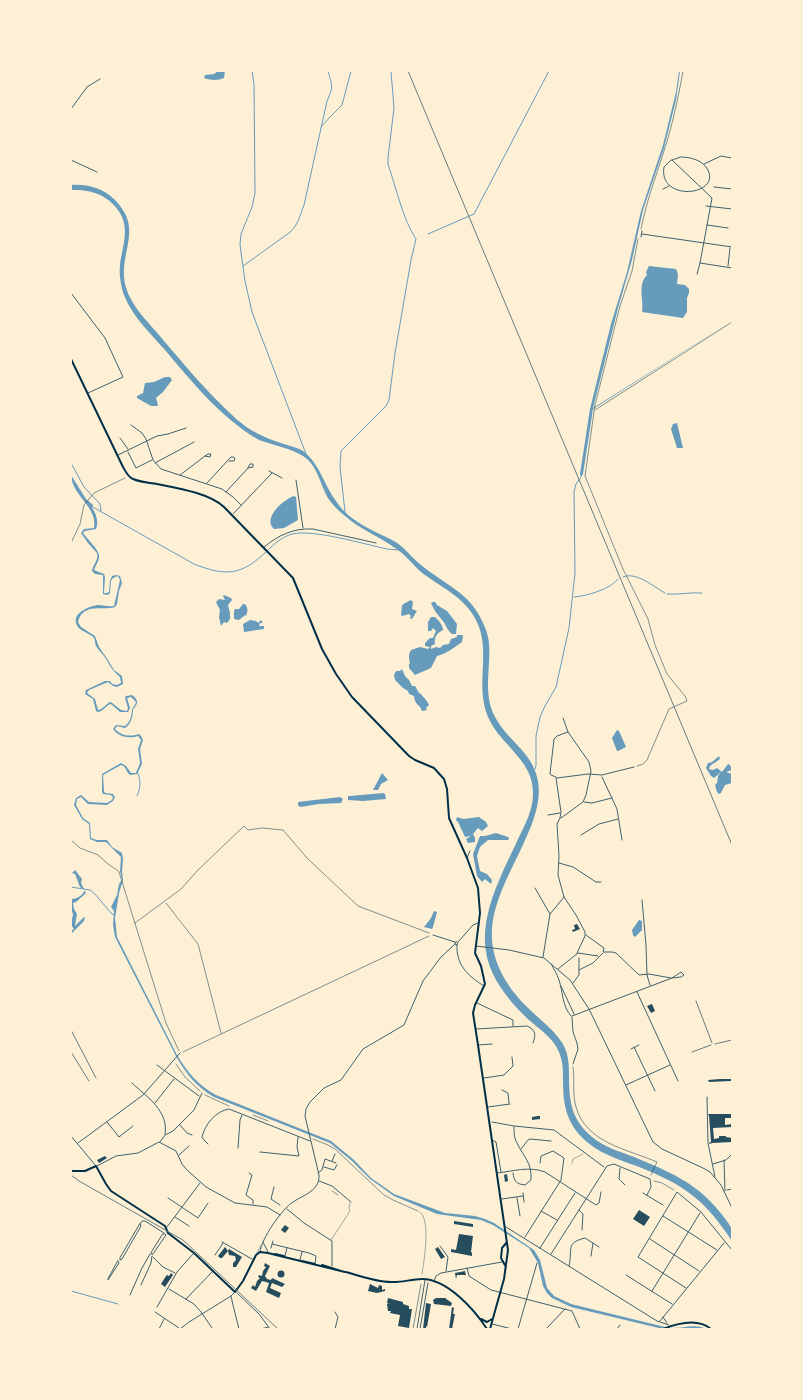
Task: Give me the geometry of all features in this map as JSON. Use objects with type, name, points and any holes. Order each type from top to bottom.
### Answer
[{"type":"main road","points":[[71,359],[128,475],[138,481],[191,492],[216,501],[232,515],[293,578],[322,649],[349,694],[405,752],[415,760],[434,768],[442,776],[447,789],[449,818],[478,888],[480,913],[475,946],[485,987],[476,1003],[473,1014],[507,1242],[503,1261]]},
{"type":"main road","points":[[71,1171],[86,1171],[96,1166],[110,1190],[194,1253],[236,1293],[256,1255],[261,1252],[269,1253],[388,1282],[425,1279],[434,1281],[450,1289],[488,1328]]},
{"type":"main road","points":[[488,1328],[500,1293],[506,1267],[503,1261],[502,1248],[506,1247]]},
{"type":"main road","points":[[479,1318],[487,1322],[492,1317]]},
{"type":"main road","points":[[488,1328],[492,1317]]},
{"type":"main road","points":[[663,1329],[676,1324],[697,1322],[711,1329]]},
{"type":"main road","points":[[488,1328],[491,1323]]},
{"type":"street","points":[[71,109],[88,87],[100,79]]},
{"type":"street","points":[[705,164],[720,156],[732,158]]},
{"type":"street","points":[[679,158],[690,158],[705,164],[709,177],[707,184],[702,189],[696,191],[678,190],[670,185],[663,171],[672,160],[679,158]]},
{"type":"street","points":[[71,160],[97,172]]},
{"type":"street","points":[[672,160],[712,198],[700,263],[696,274]]},
{"type":"street","points":[[664,189],[670,185]]},
{"type":"street","points":[[714,187],[732,189]]},
{"type":"street","points":[[706,206],[732,210]]},
{"type":"street","points":[[707,225],[728,228]]},
{"type":"street","points":[[642,234],[731,247],[728,267]]},
{"type":"street","points":[[700,263],[732,268]]},
{"type":"street","points":[[71,293],[105,338],[124,377],[88,393]]},
{"type":"street","points":[[131,425],[142,433],[153,460],[161,468],[226,492],[241,505]]},
{"type":"street","points":[[117,455],[157,436],[186,428]]},
{"type":"street","points":[[120,438],[136,468],[153,460]]},
{"type":"street","points":[[155,463],[194,442]]},
{"type":"street","points":[[179,475],[205,456]]},
{"type":"street","points":[[206,484],[229,461]]},
{"type":"street","points":[[226,492],[248,468]]},
{"type":"street","points":[[232,515],[271,472],[282,478]]},
{"type":"street","points":[[296,480],[303,529]]},
{"type":"street","points":[[264,548],[279,536],[303,529],[376,543]]},
{"type":"street","points":[[560,818],[583,802],[591,774],[589,762],[568,732],[563,718]]},
{"type":"street","points":[[568,732],[555,737],[550,774],[556,778],[591,774],[602,775],[634,766]]},
{"type":"street","points":[[602,775],[616,809],[622,840]]},
{"type":"street","points":[[556,778],[561,813],[557,824],[558,875],[564,897],[585,930],[577,953],[558,969]]},
{"type":"street","points":[[583,802],[592,803],[612,798]]},
{"type":"street","points":[[548,815],[564,811],[567,814]]},
{"type":"street","points":[[581,835],[599,824],[618,819]]},
{"type":"street","points":[[467,858],[470,851]]},
{"type":"street","points":[[559,862],[573,867],[596,882],[602,882]]},
{"type":"street","points":[[535,888],[550,914]]},
{"type":"street","points":[[542,958],[550,914],[564,897]]},
{"type":"street","points":[[642,900],[647,975],[651,986]]},
{"type":"street","points":[[261,1252],[262,1243],[281,1215],[293,1202],[313,1190],[319,1181],[305,1113],[308,1103],[324,1088],[338,1083],[363,1049],[399,1030],[404,1025],[424,981],[439,960],[472,925],[479,923]]},
{"type":"street","points":[[585,934],[605,949],[605,952]]},
{"type":"street","points":[[433,935],[456,943]]},
{"type":"street","points":[[456,943],[458,961],[467,973],[485,987]]},
{"type":"street","points":[[475,946],[542,958],[573,983],[589,1008],[654,1144],[708,1171],[715,1177],[732,1208]]},
{"type":"street","points":[[577,953],[582,952],[598,956]]},
{"type":"street","points":[[579,970],[594,962],[598,956],[605,952],[613,952],[640,976],[672,978],[682,972],[686,979]]},
{"type":"street","points":[[573,983],[579,976],[579,958]]},
{"type":"street","points":[[551,964],[573,1016],[573,1032],[578,1048],[573,1064]]},
{"type":"street","points":[[573,1016],[589,1008],[672,978],[684,976]]},
{"type":"street","points":[[560,984],[563,1001],[568,1012],[573,1016]]},
{"type":"street","points":[[636,991],[678,1081]]},
{"type":"street","points":[[476,1003],[513,1020],[513,1026]]},
{"type":"street","points":[[475,1029],[528,1026],[535,1034],[533,1043]]},
{"type":"street","points":[[478,1045],[492,1044]]},
{"type":"street","points":[[631,1048],[639,1044]]},
{"type":"street","points":[[634,1047],[655,1091]]},
{"type":"street","points":[[78,1143],[144,1094],[180,1054]]},
{"type":"street","points":[[483,1078],[504,1075],[513,1066],[512,1057]]},
{"type":"street","points":[[157,1065],[200,1097]]},
{"type":"street","points":[[626,1086],[670,1065]]},
{"type":"street","points":[[155,1103],[175,1079]]},
{"type":"street","points":[[132,1084],[155,1103],[166,1126],[165,1135]]},
{"type":"street","points":[[488,1107],[510,1104],[508,1093],[502,1090]]},
{"type":"street","points":[[71,1136],[96,1166],[116,1156],[138,1153],[159,1142],[165,1135],[173,1131],[194,1110],[202,1093]]},
{"type":"street","points":[[707,1097],[708,1143],[715,1177]]},
{"type":"street","points":[[208,1144],[202,1137],[206,1126],[211,1120],[227,1109],[298,1136],[311,1139]]},
{"type":"street","points":[[238,1148],[240,1122],[243,1114]]},
{"type":"street","points":[[107,1122],[120,1137],[133,1126]]},
{"type":"street","points":[[492,1122],[554,1130],[605,1167]]},
{"type":"street","points":[[180,1124],[187,1133],[192,1135]]},
{"type":"street","points":[[513,1171],[516,1182],[525,1185],[531,1180],[528,1160],[516,1140],[514,1126]]},
{"type":"street","points":[[260,1152],[299,1156],[297,1147],[298,1136]]},
{"type":"street","points":[[521,1150],[530,1139],[552,1141]]},
{"type":"street","points":[[492,1140],[496,1142],[502,1173]]},
{"type":"street","points":[[159,1142],[174,1149],[179,1155],[182,1164],[200,1183],[234,1202],[253,1206],[271,1206],[281,1215]]},
{"type":"street","points":[[179,1155],[189,1146]]},
{"type":"street","points":[[524,1238],[562,1178],[564,1158],[553,1151],[541,1156],[540,1164]]},
{"type":"street","points":[[332,1161],[335,1154]]},
{"type":"street","points":[[713,1164],[726,1160],[732,1154]]},
{"type":"street","points":[[318,1173],[322,1171],[323,1167],[325,1159],[337,1164],[334,1170],[323,1167]]},
{"type":"street","points":[[724,1160],[725,1193]]},
{"type":"street","points":[[550,1254],[605,1167],[612,1164],[650,1177],[651,1187],[646,1195]]},
{"type":"street","points":[[620,1167],[619,1179],[625,1185]]},
{"type":"street","points":[[708,1171],[713,1168]]},
{"type":"street","points":[[497,1173],[536,1169],[594,1204],[598,1204],[601,1192]]},
{"type":"street","points":[[249,1173],[252,1174],[246,1195],[252,1200],[253,1206]]},
{"type":"street","points":[[319,1181],[332,1186],[351,1202]]},
{"type":"street","points":[[130,1295],[142,1268],[200,1183]]},
{"type":"street","points":[[274,1187],[271,1199],[280,1205]]},
{"type":"street","points":[[726,1190],[732,1189]]},
{"type":"street","points":[[540,1248],[576,1192]]},
{"type":"street","points":[[686,1288],[638,1256],[677,1192],[701,1212],[732,1250]]},
{"type":"street","points":[[523,1193],[524,1202]]},
{"type":"street","points":[[643,1193],[663,1205]]},
{"type":"street","points":[[501,1199],[523,1196]]},
{"type":"street","points":[[517,1197],[520,1216]]},
{"type":"street","points":[[168,1198],[198,1218],[208,1203]]},
{"type":"street","points":[[271,1206],[274,1202]]},
{"type":"street","points":[[286,1209],[331,1240],[331,1268]]},
{"type":"street","points":[[542,1210],[558,1220]]},
{"type":"street","points":[[578,1210],[583,1214],[582,1230]]},
{"type":"street","points":[[652,1291],[701,1212]]},
{"type":"street","points":[[663,1216],[717,1251]]},
{"type":"street","points":[[175,1217],[189,1226]]},
{"type":"street","points":[[120,1260],[108,1280],[110,1280],[140,1224],[144,1221],[166,1232]]},
{"type":"street","points":[[505,1228],[668,1326]]},
{"type":"street","points":[[569,1266],[574,1242],[585,1238],[599,1247]]},
{"type":"street","points":[[649,1239],[700,1272]]},
{"type":"street","points":[[215,1255],[222,1242],[253,1260]]},
{"type":"street","points":[[262,1243],[269,1253]]},
{"type":"street","points":[[271,1248],[272,1243],[316,1256],[315,1264]]},
{"type":"street","points":[[591,1256],[593,1243]]},
{"type":"street","points":[[659,1322],[725,1243]]},
{"type":"street","points":[[440,1246],[448,1257],[446,1272]]},
{"type":"street","points":[[284,1257],[287,1247]]},
{"type":"street","points":[[300,1261],[302,1251]]},
{"type":"street","points":[[157,1307],[176,1274],[194,1253]]},
{"type":"street","points":[[152,1254],[163,1267],[176,1274]]},
{"type":"street","points":[[141,1285],[151,1264],[152,1254]]},
{"type":"street","points":[[434,1281],[438,1274],[503,1261]]},
{"type":"street","points":[[518,1329],[537,1264]]},
{"type":"street","points":[[467,1268],[470,1277],[489,1289],[573,1312],[580,1329]]},
{"type":"street","points":[[186,1299],[213,1271]]},
{"type":"street","points":[[626,1275],[673,1304]]},
{"type":"street","points":[[417,1329],[425,1279]]},
{"type":"street","points":[[420,1329],[428,1281]]},
{"type":"street","points":[[168,1289],[194,1304],[212,1328]]},
{"type":"street","points":[[155,1312],[180,1329],[236,1293],[259,1314],[269,1328],[261,1329]]},
{"type":"street","points":[[231,1296],[239,1329]]},
{"type":"street","points":[[546,1329],[565,1309]]},
{"type":"street","points":[[336,1312],[338,1317],[336,1329]]},
{"type":"street","points":[[663,1317],[668,1326]]},
{"type":"street","points":[[159,1329],[165,1319]]},
{"type":"street","points":[[491,1323],[512,1329]]},
{"type":"street","points":[[617,1329],[620,1325]]},
{"type":"lane","points":[[572,1163],[573,1159],[585,1153]]},
{"type":"lane","points":[[331,1240],[350,1211],[351,1202]]},
{"type":"lane","points":[[420,1212],[424,1216],[426,1243],[422,1274]]},
{"type":"lane","points":[[256,1255],[262,1243]]},
{"type":"path","points":[[649,198],[669,133],[683,71]]},
{"type":"path","points":[[634,261],[620,306],[594,409],[585,476],[626,576],[648,620],[667,674],[687,701],[669,710],[645,762],[634,766]]},
{"type":"path","points":[[594,409],[732,322]]},
{"type":"path","points":[[71,543],[80,524],[84,504],[94,493],[128,475]]},
{"type":"path","points":[[135,923],[181,889],[244,826],[248,830],[262,828],[284,831],[307,858],[358,906],[433,935]]},
{"type":"path","points":[[71,840],[80,848],[98,854],[118,870],[166,1023],[180,1054],[433,935]]},
{"type":"path","points":[[165,902],[198,944],[222,1034]]},
{"type":"path","points":[[174,1060],[185,1077],[202,1093]]},
{"type":"path","points":[[573,1064],[573,1092],[576,1106],[586,1127],[599,1139],[609,1144],[657,1162],[650,1177],[677,1192]]},
{"type":"path","points":[[311,1139],[335,1149],[386,1196],[420,1212]]},
{"type":"path","points":[[413,1329],[421,1281]]},
{"type":"water","points":[[218,71],[225,71],[224,78],[214,80],[204,78],[205,75],[214,74]]},
{"type":"water","points":[[679,71],[676,100],[664,148],[643,210],[632,260],[593,408],[732,321],[593,409],[581,477],[590,409],[611,324],[627,272],[641,211],[663,145],[676,92]]},
{"type":"water","points":[[71,185],[89,186],[100,190],[115,200],[122,209],[129,225],[129,241],[124,272],[125,285],[130,297],[141,315],[212,395],[236,419],[252,430],[269,439],[303,451],[314,462],[332,495],[347,514],[400,545],[421,565],[460,593],[474,607],[488,636],[488,689],[494,715],[506,733],[528,757],[536,774],[539,792],[533,821],[496,907],[492,928],[493,949],[501,971],[516,995],[553,1031],[563,1044],[568,1060],[571,1105],[582,1127],[596,1140],[614,1150],[669,1172],[691,1185],[710,1201],[728,1223],[732,1231],[732,1241],[723,1227],[704,1206],[684,1189],[673,1182],[600,1151],[580,1136],[571,1122],[565,1107],[562,1065],[558,1050],[549,1037],[514,1004],[500,987],[493,974],[487,957],[486,922],[496,888],[528,817],[532,806],[533,794],[529,773],[524,764],[497,732],[486,710],[482,684],[483,645],[481,632],[471,612],[453,594],[421,572],[398,550],[351,521],[339,511],[330,501],[313,465],[308,460],[293,451],[259,440],[245,431],[220,411],[197,387],[145,328],[132,311],[123,293],[120,267],[125,232],[120,213],[111,202],[99,194],[71,190]]},
{"type":"water","points":[[649,266],[676,269],[678,274],[677,284],[685,285],[689,289],[687,312],[683,318],[642,312],[642,283],[647,275],[646,272]]},
{"type":"water","points":[[170,377],[172,380],[156,398],[157,406],[151,406],[137,398],[137,396],[143,393],[145,383],[154,382]]},
{"type":"water","points":[[677,423],[683,448],[677,448],[671,429],[673,424]]},
{"type":"water","points":[[71,475],[86,499],[93,505],[92,508],[97,518],[96,529],[83,533],[99,555],[99,560],[94,570],[104,574],[104,593],[109,592],[112,576],[116,575],[120,576],[122,583],[115,607],[94,608],[84,612],[78,622],[81,627],[95,636],[99,647],[114,670],[122,676],[123,684],[117,687],[108,682],[89,690],[87,693],[95,699],[98,710],[111,702],[121,710],[127,711],[125,698],[132,695],[137,700],[137,703],[133,709],[130,722],[125,728],[117,726],[115,729],[126,735],[139,734],[143,740],[140,749],[142,764],[137,774],[130,775],[121,765],[103,775],[104,791],[105,793],[113,794],[115,797],[113,801],[107,805],[88,804],[81,797],[77,799],[76,805],[83,818],[90,823],[91,838],[107,840],[112,847],[122,853],[123,880],[115,918],[117,937],[177,1055],[185,1067],[199,1083],[216,1095],[331,1141],[354,1160],[371,1178],[394,1194],[445,1213],[475,1216],[494,1223],[534,1250],[540,1260],[547,1288],[554,1296],[571,1304],[669,1328],[692,1326],[707,1329],[663,1329],[571,1307],[552,1298],[543,1286],[538,1263],[529,1248],[493,1225],[481,1220],[437,1214],[394,1196],[370,1179],[330,1143],[214,1097],[197,1085],[185,1070],[177,1058],[115,937],[113,925],[114,911],[111,907],[122,880],[120,871],[121,857],[106,842],[97,842],[90,839],[89,824],[82,819],[74,805],[76,798],[81,795],[89,802],[107,803],[112,800],[113,797],[111,795],[103,794],[102,792],[102,774],[121,763],[131,773],[136,773],[140,763],[138,749],[141,740],[138,736],[121,736],[113,729],[116,725],[125,726],[129,721],[132,709],[136,702],[131,697],[127,698],[130,708],[128,712],[120,712],[111,704],[98,712],[96,711],[93,699],[85,694],[86,690],[105,681],[110,681],[112,684],[117,685],[121,683],[120,677],[112,668],[96,646],[94,638],[80,629],[76,622],[78,615],[90,607],[98,605],[114,606],[120,580],[118,576],[113,578],[110,593],[108,595],[103,594],[103,575],[95,574],[92,571],[97,553],[81,533],[84,529],[94,528],[94,521],[89,508],[72,482]]},
{"type":"water","points":[[294,496],[296,497],[298,520],[284,528],[274,529],[271,525],[272,515],[280,505]]},
{"type":"water","points":[[224,595],[232,600],[228,605],[230,619],[221,626],[220,610],[216,602],[219,599],[225,600]]},
{"type":"water","points":[[411,600],[413,602],[412,609],[417,611],[412,619],[409,614],[401,615],[402,606]]},
{"type":"water","points":[[433,602],[447,611],[457,624],[456,634],[452,634],[449,631],[434,609],[431,603]]},
{"type":"water","points":[[243,604],[247,608],[246,616],[239,620],[234,619],[235,609],[239,609]]},
{"type":"water","points":[[431,617],[435,617],[438,620],[443,630],[436,636],[435,644],[431,646],[431,649],[449,644],[451,639],[457,637],[457,635],[463,635],[462,642],[437,656],[431,668],[415,675],[409,668],[409,653],[411,650],[420,647],[428,649],[430,647],[425,646],[425,643],[430,638],[433,638],[436,631],[433,628],[431,631],[428,631],[428,622]]},
{"type":"water","points":[[250,620],[258,623],[261,620],[263,623],[260,623],[259,626],[264,626],[264,629],[244,632],[243,624]]},
{"type":"water","points":[[402,669],[412,686],[415,686],[429,705],[426,708],[427,710],[422,711],[415,702],[414,696],[409,694],[395,680],[394,675],[396,671]]},
{"type":"water","points":[[617,730],[626,747],[618,751],[612,738]]},
{"type":"water","points":[[719,756],[720,759],[710,766],[709,769],[717,768],[722,772],[728,764],[730,765],[732,770],[726,772],[732,774],[732,783],[725,785],[719,794],[715,785],[721,772],[714,778],[706,768],[708,763]]},
{"type":"water","points":[[382,773],[388,780],[381,784],[378,790],[373,790]]},
{"type":"water","points":[[383,793],[386,799],[348,800],[348,796]]},
{"type":"water","points":[[340,797],[343,799],[341,803],[300,807],[298,805],[298,802]]},
{"type":"water","points":[[457,817],[463,819],[479,817],[488,826],[482,831],[478,828],[473,834],[475,842],[468,843],[466,839],[471,836],[465,837],[456,820]]},
{"type":"water","points":[[496,833],[509,839],[488,840],[480,847],[477,856],[480,871],[487,874],[492,880],[491,884],[485,879],[482,882],[477,876],[473,854],[480,836]]},
{"type":"water","points":[[75,870],[82,879],[81,883],[84,890],[80,887],[75,874],[72,873]]},
{"type":"water","points":[[85,890],[86,893],[73,903],[77,914],[75,926],[85,917],[84,921],[71,934],[71,931],[74,929],[71,925],[73,914],[71,899],[79,897]]},
{"type":"water","points":[[434,911],[437,912],[432,929],[424,927],[431,918]]},
{"type":"water","points":[[639,920],[642,921],[642,930],[635,937],[632,930]]},
{"type":"building","points":[[577,924],[580,929],[573,932],[572,930],[575,929],[574,925]]},
{"type":"building","points":[[652,1004],[655,1011],[651,1013],[647,1006]]},
{"type":"building","points":[[731,1079],[731,1081],[709,1082],[708,1080]]},
{"type":"building","points":[[708,1114],[732,1114],[732,1118],[725,1118],[725,1125],[732,1124],[732,1127],[713,1128],[714,1139],[719,1138],[719,1136],[726,1136],[732,1138],[732,1142],[709,1143],[711,1142]]},
{"type":"building","points":[[540,1116],[540,1119],[532,1120],[532,1117]]},
{"type":"building","points":[[105,1156],[107,1158],[99,1163],[97,1160]]},
{"type":"building","points":[[507,1174],[508,1181],[505,1182],[504,1175]]},
{"type":"building","points":[[639,1210],[650,1217],[644,1226],[633,1219]]},
{"type":"building","points":[[454,1221],[473,1224],[473,1227],[454,1224]]},
{"type":"building","points":[[285,1225],[289,1228],[285,1233],[281,1230]]},
{"type":"building","points":[[459,1234],[473,1236],[472,1256],[451,1252],[451,1249],[456,1250]]},
{"type":"building","points":[[225,1247],[228,1251],[220,1258],[218,1256]]},
{"type":"building","points":[[438,1247],[445,1257],[441,1259],[435,1249]]},
{"type":"building","points":[[229,1249],[242,1257],[236,1267],[233,1267],[233,1263],[236,1260],[235,1256],[229,1255]]},
{"type":"building","points":[[265,1263],[270,1266],[265,1276],[267,1279],[271,1280],[272,1278],[285,1284],[282,1287],[272,1283],[270,1288],[281,1293],[279,1298],[266,1292],[269,1283],[262,1281],[256,1291],[251,1288],[253,1285],[255,1287],[260,1278],[258,1277],[259,1275],[262,1276],[266,1267],[264,1266]]},
{"type":"building","points":[[281,1271],[284,1274],[281,1277],[278,1274]]},
{"type":"building","points":[[465,1271],[466,1275],[457,1275],[456,1279],[455,1273]]},
{"type":"building","points":[[171,1273],[173,1275],[165,1287],[161,1284],[166,1276],[169,1276]]},
{"type":"building","points":[[370,1284],[378,1288],[379,1285],[382,1286],[382,1290],[385,1289],[385,1291],[377,1293],[368,1291]]},
{"type":"building","points":[[388,1298],[403,1302],[403,1304],[409,1306],[409,1309],[412,1309],[409,1328],[398,1326],[400,1315],[388,1311]]},
{"type":"building","points":[[445,1298],[452,1303],[451,1306],[434,1304],[433,1300]]},
{"type":"building","points":[[426,1303],[431,1304],[427,1327],[423,1329]]},
{"type":"building","points":[[452,1307],[454,1308],[453,1314],[455,1314],[452,1329],[449,1329]]},
{"type":"waterway","points":[[252,71],[254,84],[255,193],[252,207],[241,234],[240,245],[245,281],[252,312],[306,454]]},
{"type":"waterway","points":[[243,266],[295,227],[304,205],[327,101],[331,92],[328,71]]},
{"type":"waterway","points":[[322,126],[342,105],[351,71]]},
{"type":"waterway","points":[[345,512],[340,467],[341,451],[386,406],[389,400],[395,353],[416,239],[404,213],[388,164],[394,108],[391,71]]},
{"type":"waterway","points":[[428,234],[474,214],[549,71]]},
{"type":"waterway","points":[[71,463],[84,487],[100,504],[101,511]]},
{"type":"waterway","points":[[535,769],[536,736],[540,717],[556,687],[569,628],[575,573],[574,492],[576,484],[581,477]]},
{"type":"waterway","points":[[91,506],[194,564],[216,571],[225,572],[242,569],[258,559],[278,541],[292,534],[325,535],[399,550]]},
{"type":"waterway","points":[[623,577],[634,576],[665,593]]},
{"type":"waterway","points":[[574,597],[598,591],[610,586],[618,579]]},
{"type":"waterway","points":[[667,594],[702,593]]},
{"type":"waterway","points":[[137,771],[140,784],[137,796]]},
{"type":"waterway","points":[[71,887],[90,890],[114,915]]},
{"type":"waterway","points":[[71,1291],[118,1304]]},
{"type":"railway","points":[[408,71],[732,845]]},
{"type":"railway","points":[[696,1001],[712,1043]]},
{"type":"railway","points":[[71,1030],[96,1078]]},
{"type":"railway","points":[[715,1044],[732,1040]]},
{"type":"railway","points":[[692,1052],[711,1045]]},
{"type":"railway","points":[[71,1052],[89,1081]]},
{"type":"railway","points":[[71,1175],[183,1240],[278,1329]]}]
